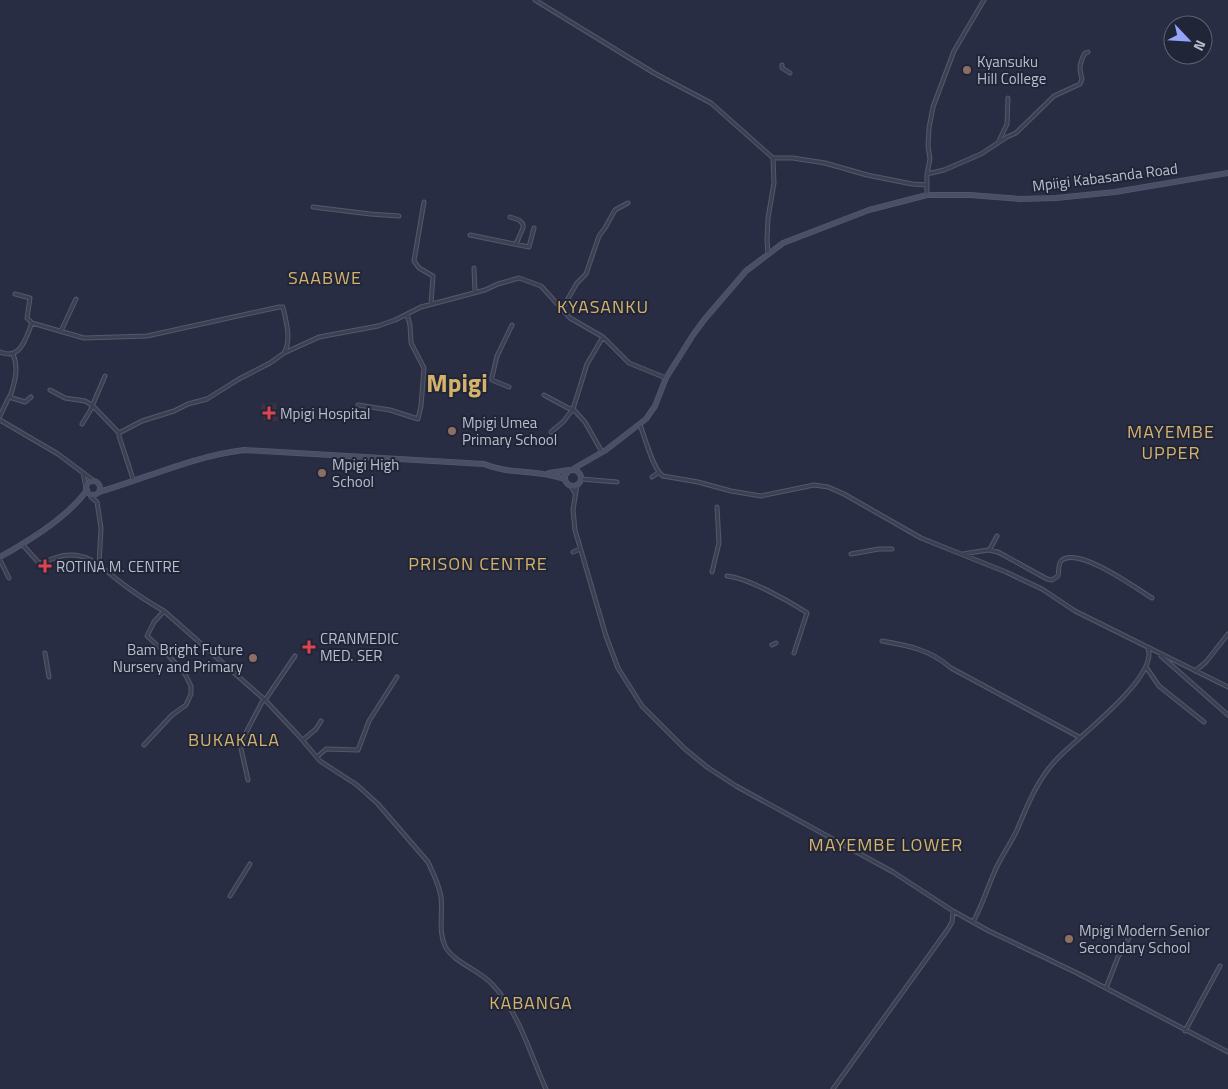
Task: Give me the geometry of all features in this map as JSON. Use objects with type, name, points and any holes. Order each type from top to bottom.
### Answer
[{"type":"main road","name":"Mpiigi Kabasanda Road","points":[[543,474],[571,470],[586,462],[646,419],[655,406],[666,378],[704,320],[746,272],[783,243],[869,210],[927,195],[970,195],[1020,199],[1056,198],[1115,192],[1228,173]]},
{"type":"main road","name":"Mpiigi Kabasanda Road","points":[[99,492],[114,488],[133,479],[212,456],[244,450],[484,464],[495,469],[543,474],[564,479]]},
{"type":"main road","name":"Mpiigi Kabasanda Road","points":[[581,476],[586,462]]},
{"type":"main road","points":[[571,470],[581,476],[577,485],[570,486],[564,479],[565,475],[571,470]]},
{"type":"main road","points":[[79,501],[90,482],[94,480],[114,488]]},
{"type":"main road","points":[[0,558],[22,544],[79,501],[99,492],[100,484]]},
{"type":"main road","points":[[86,488],[92,496]]},
{"type":"street","points":[[535,0],[654,74],[711,103],[773,158],[793,158],[824,163],[867,175],[927,185]]},
{"type":"street","points":[[927,195],[927,174],[930,159],[928,146],[929,128],[933,107],[954,51],[984,0]]},
{"type":"street","points":[[927,174],[944,170],[981,154],[1016,134],[1054,96],[1080,84],[1082,79],[1079,72],[1080,67],[1085,53],[1088,52]]},
{"type":"street","points":[[782,64],[782,68],[790,73]]},
{"type":"street","points":[[999,142],[1006,124],[1008,98]]},
{"type":"street","points":[[768,254],[768,218],[774,183],[773,158]]},
{"type":"street","points":[[424,202],[414,261],[419,268],[434,276],[431,304]]},
{"type":"street","points":[[562,309],[577,283],[586,274],[599,236],[616,210],[628,204]]},
{"type":"street","points":[[313,207],[399,216]]},
{"type":"street","points":[[510,217],[519,220],[523,224],[516,244]]},
{"type":"street","points":[[470,235],[529,247],[534,228]]},
{"type":"street","points":[[474,268],[475,292]]},
{"type":"street","points":[[119,433],[142,420],[174,411],[188,404],[207,400],[284,353],[319,337],[378,326],[417,308],[519,278],[541,286],[573,320],[603,337],[630,364],[666,378]]},
{"type":"street","points":[[15,294],[30,298],[27,318],[32,323],[76,336],[90,338],[147,336],[283,307],[288,338],[284,353]]},
{"type":"street","points":[[61,331],[76,299]]},
{"type":"street","points":[[358,404],[390,410],[418,419],[424,368],[411,343],[410,324],[407,314]]},
{"type":"street","points":[[0,352],[13,354],[18,352],[32,323]]},
{"type":"street","points":[[509,387],[492,380],[492,377],[497,356],[512,325]]},
{"type":"street","points":[[551,432],[563,422],[573,409],[587,364],[603,337]]},
{"type":"street","points":[[0,416],[10,397],[16,378],[14,372],[17,363],[13,354]]},
{"type":"street","points":[[82,424],[105,376]]},
{"type":"street","points":[[50,390],[66,398],[85,401],[92,405],[119,433],[133,479]]},
{"type":"street","points":[[544,395],[573,409],[585,422],[602,452]]},
{"type":"street","points":[[10,397],[25,402],[31,397]]},
{"type":"street","points":[[0,420],[58,454],[94,480]]},
{"type":"street","points":[[640,424],[658,473],[668,478],[698,482],[731,491],[761,496],[814,485],[828,487],[844,494],[921,538],[1006,572],[1042,589],[1075,612],[1228,687]]},
{"type":"street","points":[[82,472],[86,488]]},
{"type":"street","points":[[652,477],[658,473]]},
{"type":"street","points":[[581,476],[618,482]]},
{"type":"street","points":[[577,485],[573,510],[575,530],[606,636],[618,668],[642,706],[661,727],[697,759],[717,774],[893,872],[972,922],[1106,988],[1228,1052]]},
{"type":"street","points":[[570,486],[576,494]]},
{"type":"street","points":[[92,496],[97,502],[100,520],[99,565]]},
{"type":"street","points":[[712,572],[719,544],[717,507]]},
{"type":"street","points":[[988,550],[997,536]]},
{"type":"street","points":[[22,544],[39,563],[66,555],[84,556],[145,600],[164,611],[265,700],[320,761],[357,785],[378,804],[428,862],[439,885],[442,907],[441,933],[445,946],[454,956],[487,979],[500,994],[517,1023],[546,1089]]},
{"type":"street","points":[[572,552],[580,549]]},
{"type":"street","points":[[851,554],[879,549],[892,549]]},
{"type":"street","points":[[962,554],[988,550],[998,552],[1047,580],[1052,580],[1058,576],[1062,560],[1089,562],[1106,569],[1152,598]]},
{"type":"street","points":[[0,558],[9,578]]},
{"type":"street","points":[[726,576],[737,577],[790,602],[807,613],[794,653]]},
{"type":"street","points":[[144,745],[172,715],[186,705],[191,694],[191,686],[185,674],[147,636],[154,622],[164,611]]},
{"type":"street","points":[[1195,671],[1206,662],[1228,634]]},
{"type":"street","points":[[882,641],[915,647],[943,660],[951,668],[1079,737]]},
{"type":"street","points":[[972,922],[1001,858],[1010,846],[1036,786],[1057,758],[1129,692],[1146,667],[1149,660],[1148,648]]},
{"type":"street","points":[[45,653],[49,677]]},
{"type":"street","points":[[1158,653],[1228,715]]},
{"type":"street","points":[[248,780],[240,744],[262,702],[295,656]]},
{"type":"street","points":[[1146,667],[1159,686],[1204,722]]},
{"type":"street","points":[[317,757],[326,749],[358,750],[369,721],[396,677]]},
{"type":"street","points":[[303,740],[321,721]]},
{"type":"street","points":[[230,896],[250,864]]},
{"type":"street","points":[[833,1089],[948,929],[952,922],[953,911]]},
{"type":"street","points":[[1106,988],[1118,957],[1134,929]]},
{"type":"street","points":[[1185,1031],[1220,966]]},
{"type":"shaded area","name":"Mpigi Hospital","points":[[276,403],[278,421],[265,422],[260,410],[262,404]]},
{"type":"place","name":"Kyansuku Hill College","points":[[967,70]]},
{"type":"place","name":"Mpigi Hospital","points":[[269,413]]},
{"type":"place","name":"Mpigi Umea Primary School","points":[[452,431]]},
{"type":"place","name":"Mpigi High School","points":[[322,473]]},
{"type":"place","name":"ROTINA M. CENTRE","points":[[45,566]]},
{"type":"place","name":"CRANMEDIC MED. SER","points":[[309,647]]},
{"type":"place","name":"Bam Bright Future Nursery and Primary","points":[[253,658]]},
{"type":"place","name":"Mpigi Modern Senior Secondary School","points":[[1069,939]]},
{"type":"district","name":"SAABWE","points":[[325,277]]},
{"type":"district","name":"KYASANKU","points":[[603,306]]},
{"type":"district","name":"Mpigi","points":[[457,383]]},
{"type":"district","name":"MAYEMBE UPPER","points":[[1171,441]]},
{"type":"district","name":"PRISON CENTRE","points":[[478,563]]},
{"type":"district","name":"BUKAKALA","points":[[234,739]]},
{"type":"district","name":"MAYEMBE LOWER","points":[[886,844]]},
{"type":"district","name":"KABANGA","points":[[531,1002]]}]
